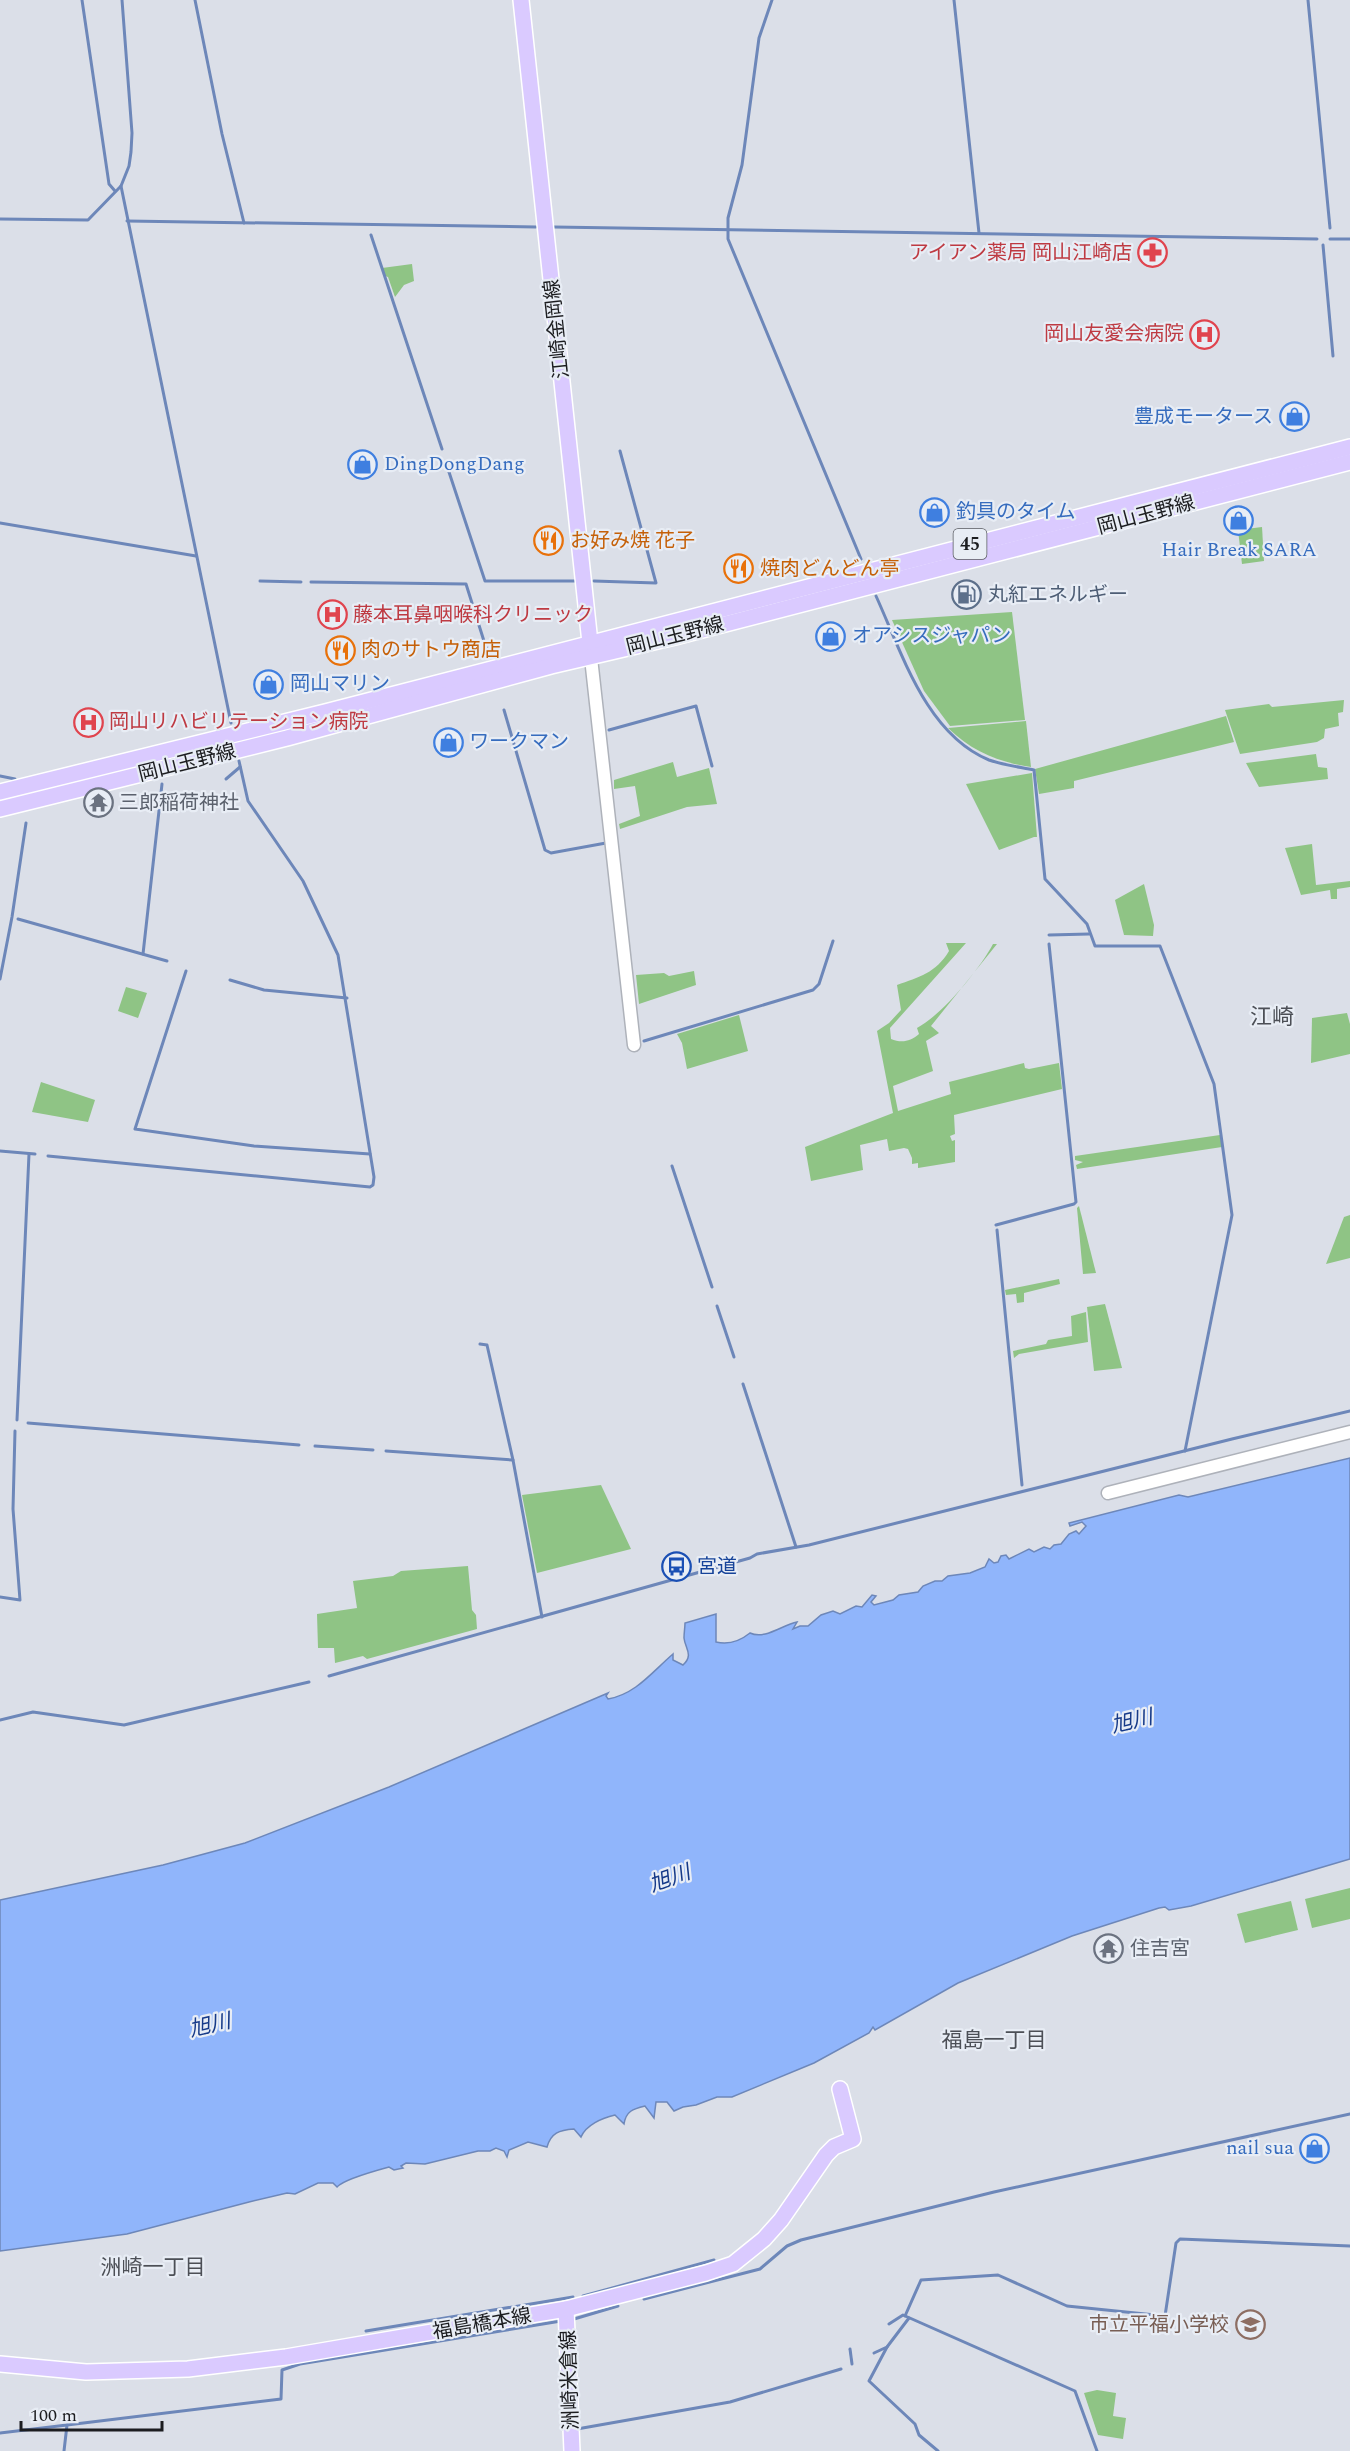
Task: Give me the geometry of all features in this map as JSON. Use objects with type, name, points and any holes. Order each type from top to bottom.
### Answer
[{"type":"main road","name":"江崎金岡線","points":[[521,0],[591,650]]},
{"type":"main road","name":"岡山玉野線","points":[[0,809],[287,738],[531,672],[591,650],[1350,447]]},
{"type":"main road","name":"岡山玉野線","points":[[0,792],[304,717],[591,650],[1350,462]]},
{"type":"main road","name":"福島橋本線","points":[[0,2364],[86,2372],[188,2369],[286,2357],[566,2309],[706,2273],[733,2264],[747,2254],[781,2220],[826,2155],[834,2147],[853,2139],[840,2089]]},
{"type":"main road","name":"洲崎米倉線","points":[[566,2309],[572,2451]]},
{"type":"street","points":[[591,650],[634,1045]]},
{"type":"street","points":[[1108,1493],[1350,1432]]},
{"type":"green space","points":[[412,264],[414,281],[404,285],[395,297],[382,268]]},
{"type":"green space","points":[[1262,527],[1264,561],[1242,564],[1238,530]]},
{"type":"green space","points":[[1012,612],[1025,720],[950,726],[924,691],[892,620]]},
{"type":"green space","points":[[1344,700],[1343,712],[1338,713],[1339,726],[1325,729],[1324,738],[1317,742],[1240,754],[1225,710],[1269,704],[1272,707]]},
{"type":"green space","points":[[1226,716],[1234,742],[1074,781],[1074,788],[1039,794],[1035,769]]},
{"type":"green space","points":[[1026,721],[1031,767],[987,755],[967,744],[948,728]]},
{"type":"green space","points":[[1316,754],[1318,767],[1327,768],[1328,779],[1259,787],[1246,763]]},
{"type":"green space","points":[[673,762],[677,777],[709,768],[717,804],[687,807],[620,829],[619,824],[640,816],[635,786],[614,789],[614,780]]},
{"type":"green space","points":[[1032,773],[1037,837],[999,850],[966,784]]},
{"type":"green space","points":[[1312,844],[1316,885],[1350,881],[1350,887],[1337,889],[1337,899],[1331,899],[1330,890],[1301,895],[1285,848]]},
{"type":"green space","points":[[1144,884],[1154,925],[1153,936],[1124,935],[1115,900]]},
{"type":"green space","points":[[946,943],[966,943],[890,1028],[891,1039],[902,1041],[912,1039],[919,1034],[917,1028],[938,1013],[962,988],[931,1026],[939,1033],[926,1041],[933,1071],[893,1086],[898,1111],[951,1094],[949,1082],[1024,1063],[1025,1068],[1029,1069],[1059,1063],[1062,1089],[954,1115],[955,1134],[950,1136],[952,1141],[955,1140],[955,1162],[918,1168],[918,1163],[912,1164],[908,1149],[889,1151],[887,1139],[860,1145],[863,1170],[811,1181],[805,1147],[893,1113],[877,1031],[889,1023],[901,1010],[897,985],[933,969],[949,951]]},
{"type":"green space","points":[[993,944],[997,944],[974,973]]},
{"type":"green space","points":[[694,971],[696,985],[639,1004],[636,975],[664,973],[669,976]]},
{"type":"green space","points":[[126,987],[147,993],[138,1018],[118,1011]]},
{"type":"green space","points":[[1347,1013],[1350,1024],[1350,1054],[1311,1063],[1312,1018]]},
{"type":"green space","points":[[739,1015],[748,1051],[687,1069],[682,1043],[677,1034]]},
{"type":"green space","points":[[41,1082],[95,1100],[88,1122],[32,1112]]},
{"type":"green space","points":[[1220,1135],[1222,1147],[1077,1169],[1076,1165],[1083,1162],[1075,1160],[1075,1156]]},
{"type":"green space","points":[[1079,1206],[1096,1273],[1083,1274],[1077,1208]]},
{"type":"green space","points":[[1350,1215],[1350,1258],[1326,1264],[1344,1217]]},
{"type":"green space","points":[[1059,1279],[1060,1284],[1024,1293],[1024,1302],[1017,1303],[1016,1294],[1006,1295],[1005,1290]]},
{"type":"green space","points":[[1105,1304],[1122,1368],[1094,1371],[1087,1307]]},
{"type":"green space","points":[[1086,1312],[1088,1342],[1019,1354],[1014,1358],[1013,1351],[1046,1344],[1048,1340],[1072,1336],[1071,1316]]},
{"type":"green space","points":[[601,1485],[631,1549],[537,1573],[522,1495]]},
{"type":"green space","points":[[468,1566],[472,1610],[476,1615],[477,1629],[367,1659],[363,1656],[335,1663],[334,1648],[318,1648],[317,1614],[357,1608],[353,1581],[393,1576],[401,1571]]},
{"type":"green space","points":[[1350,1888],[1350,1919],[1312,1928],[1305,1899]]},
{"type":"green space","points":[[1291,1901],[1298,1930],[1245,1943],[1237,1914]]},
{"type":"green space","points":[[1097,2390],[1116,2393],[1113,2416],[1126,2418],[1123,2439],[1098,2435],[1084,2393]]},
{"type":"water","name":"旭川","points":[[1350,1458],[1350,1859],[1191,1906],[1169,1910],[1165,1907],[1159,1908],[1072,1936],[958,1983],[875,2030],[873,2027],[869,2033],[814,2063],[732,2097],[717,2097],[674,2111],[667,2102],[656,2102],[654,2118],[645,2106],[641,2107],[628,2113],[624,2124],[615,2115],[610,2116],[591,2126],[581,2137],[574,2129],[564,2130],[553,2135],[547,2147],[528,2142],[509,2150],[507,2157],[504,2151],[496,2148],[425,2164],[406,2163],[401,2166],[403,2168],[394,2170],[389,2167],[384,2168],[353,2178],[337,2187],[333,2183],[318,2183],[295,2194],[287,2193],[249,2202],[127,2234],[0,2251],[0,1900],[163,1865],[245,1843],[389,1787],[608,1693],[606,1696],[608,1699],[618,1696],[643,1681],[673,1654],[673,1660],[683,1665],[688,1658],[684,1638],[685,1623],[716,1614],[716,1642],[725,1643],[738,1640],[750,1633],[762,1635],[797,1622],[793,1629],[808,1626],[821,1615],[833,1611],[840,1614],[856,1606],[862,1607],[872,1595],[876,1596],[871,1602],[874,1605],[893,1600],[899,1595],[918,1592],[923,1586],[942,1581],[948,1576],[970,1573],[985,1567],[989,1559],[994,1563],[998,1562],[1001,1556],[1006,1555],[1009,1559],[1029,1549],[1034,1552],[1044,1547],[1050,1549],[1054,1545],[1061,1544],[1069,1534],[1076,1531],[1079,1534],[1086,1526],[1082,1522],[1070,1526],[1069,1523],[1179,1495],[1188,1497]]},
{"type":"waterway","points":[[82,0],[109,184],[115,191]]},
{"type":"waterway","points":[[0,219],[88,220],[121,186],[129,166],[132,133],[122,0]]},
{"type":"waterway","points":[[195,0],[222,134],[244,223]]},
{"type":"waterway","points":[[772,0],[759,38],[742,165],[728,218],[728,239],[861,559]]},
{"type":"waterway","points":[[954,0],[979,233]]},
{"type":"waterway","points":[[1308,0],[1330,228]]},
{"type":"waterway","points":[[121,186],[231,723]]},
{"type":"waterway","points":[[127,221],[536,227]]},
{"type":"waterway","points":[[554,227],[1317,239]]},
{"type":"waterway","points":[[371,235],[442,449]]},
{"type":"waterway","points":[[1330,239],[1350,239]]},
{"type":"waterway","points":[[1323,245],[1333,356]]},
{"type":"waterway","points":[[594,581],[656,583],[620,451]]},
{"type":"waterway","points":[[446,463],[485,581],[575,581]]},
{"type":"waterway","points":[[0,523],[196,556]]},
{"type":"waterway","points":[[260,581],[301,582]]},
{"type":"waterway","points":[[311,582],[466,584],[489,657]]},
{"type":"waterway","points":[[876,596],[919,690],[932,712],[948,731],[967,748],[989,760],[1034,770],[1045,879],[1087,924],[1095,946],[1160,946],[1214,1084],[1232,1215],[1185,1451]]},
{"type":"waterway","points":[[609,730],[696,706],[712,766]]},
{"type":"waterway","points":[[504,710],[545,850],[551,853],[606,843]]},
{"type":"waterway","points":[[48,1156],[370,1187],[373,1185],[374,1177],[338,955],[303,881],[248,801],[239,761]]},
{"type":"waterway","points":[[226,779],[240,767]]},
{"type":"waterway","points":[[0,776],[15,779]]},
{"type":"waterway","points":[[143,954],[162,784]]},
{"type":"waterway","points":[[0,979],[26,823]]},
{"type":"waterway","points":[[18,919],[167,961]]},
{"type":"waterway","points":[[1049,935],[1089,934]]},
{"type":"waterway","points":[[644,1041],[813,990],[819,984],[833,941]]},
{"type":"waterway","points":[[996,1225],[1076,1202],[1049,944]]},
{"type":"waterway","points":[[186,971],[135,1129],[254,1146],[370,1154]]},
{"type":"waterway","points":[[230,980],[264,990],[347,998]]},
{"type":"waterway","points":[[0,1151],[35,1154]]},
{"type":"waterway","points":[[17,1420],[29,1154]]},
{"type":"waterway","points":[[672,1166],[712,1287]]},
{"type":"waterway","points":[[997,1230],[1022,1485]]},
{"type":"waterway","points":[[717,1306],[734,1357]]},
{"type":"waterway","points":[[480,1344],[487,1345],[513,1460],[542,1617]]},
{"type":"waterway","points":[[743,1384],[796,1547]]},
{"type":"waterway","points":[[329,1676],[750,1558],[757,1554],[809,1545],[1350,1411]]},
{"type":"waterway","points":[[28,1423],[299,1445]]},
{"type":"waterway","points":[[0,1597],[20,1600],[13,1509],[15,1431]]},
{"type":"waterway","points":[[315,1446],[373,1450]]},
{"type":"waterway","points":[[386,1451],[513,1460]]},
{"type":"waterway","points":[[0,1720],[33,1712],[124,1725],[309,1682]]},
{"type":"waterway","points":[[644,2299],[760,2269],[787,2246],[801,2240],[994,2192],[1350,2114]]},
{"type":"waterway","points":[[905,2316],[921,2280],[998,2275],[1067,2306],[1165,2316],[1176,2243],[1180,2239],[1350,2246]]},
{"type":"waterway","points":[[583,2296],[714,2260]]},
{"type":"waterway","points":[[366,2331],[573,2297]]},
{"type":"waterway","points":[[574,2319],[618,2306]]},
{"type":"waterway","points":[[889,2324],[903,2315],[1075,2391],[1097,2451]]},
{"type":"waterway","points":[[874,2353],[887,2347],[909,2318]]},
{"type":"waterway","points":[[64,2451],[67,2425],[281,2399],[282,2370],[300,2364],[561,2321]]},
{"type":"waterway","points":[[887,2347],[869,2381],[915,2424],[919,2435],[938,2451]]},
{"type":"waterway","points":[[850,2349],[852,2364]]},
{"type":"waterway","points":[[577,2429],[730,2402],[841,2369]]},
{"type":"waterway","points":[[0,2433],[67,2425]]},
{"type":"place","name":"アイアン薬局 岡山江崎店","points":[[1153,253]]},
{"type":"place","name":"岡山友愛会病院","points":[[1205,334]]},
{"type":"place","name":"豊成モータース","points":[[1294,417]]},
{"type":"place","name":"DingDongDang","points":[[363,464]]},
{"type":"place","name":"釣具のタイム","points":[[935,512]]},
{"type":"place","name":"Hair Break SARA","points":[[1239,520]]},
{"type":"place","name":"お好み焼 花子","points":[[549,541]]},
{"type":"place","name":"焼肉どんどん亭","points":[[739,569]]},
{"type":"place","name":"丸紅エネルギー","points":[[967,595]]},
{"type":"place","name":"藤本耳鼻咽喉科クリニック","points":[[332,615]]},
{"type":"place","name":"オアシスジャパン","points":[[831,636]]},
{"type":"place","name":"肉のサトウ商店","points":[[340,650]]},
{"type":"place","name":"岡山マリン","points":[[269,684]]},
{"type":"place","name":"岡山リハビリテーション病院","points":[[88,722]]},
{"type":"place","name":"ワークマン","points":[[448,742]]},
{"type":"place","name":"三郎稲荷神社","points":[[98,803]]},
{"type":"place","name":"宮道","points":[[676,1567]]},
{"type":"place","name":"住吉宮","points":[[1109,1949]]},
{"type":"place","name":"nail sua","points":[[1315,2148]]},
{"type":"place","name":"市立平福小学校","points":[[1250,2325]]},
{"type":"district","name":"江崎","points":[[1272,1017]]},
{"type":"district","name":"福島一丁目","points":[[994,2041]]},
{"type":"district","name":"洲崎一丁目","points":[[153,2268]]}]
